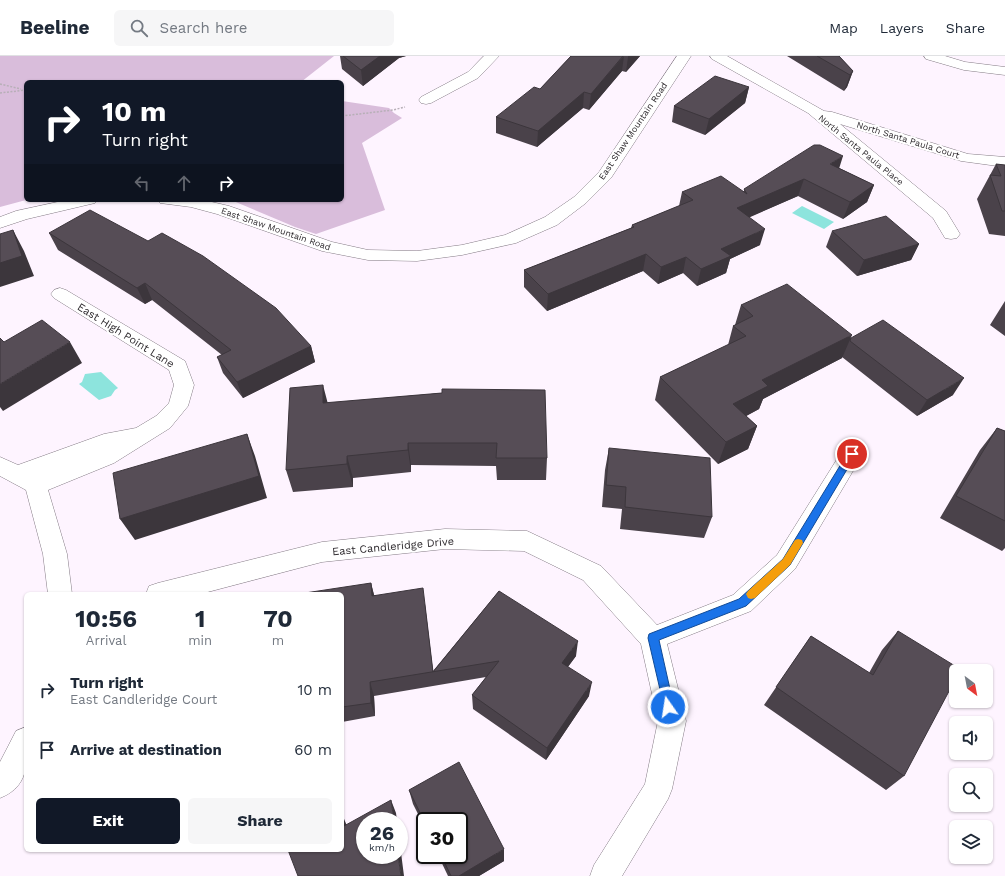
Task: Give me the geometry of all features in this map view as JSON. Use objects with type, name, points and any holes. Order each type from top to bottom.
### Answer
[{"type":"street","points":[[426,100],[473,75],[492,56]]},
{"type":"street","name":"East Shaw Mountain Road","points":[[191,202],[223,210],[328,247],[368,255],[417,256],[462,250],[510,239],[551,221],[580,200],[605,175],[684,56]]},
{"type":"street","name":"North Santa Paula Place","points":[[717,56],[813,110],[940,216],[951,234]]},
{"type":"street","points":[[931,56],[964,66],[1005,71]]},
{"type":"street","name":"North Santa Paula Court","points":[[813,110],[966,158],[1005,162]]},
{"type":"street","points":[[0,223],[22,215],[80,202]]},
{"type":"street","name":"East High Point Lane","points":[[18,475],[106,457],[164,422],[178,406],[184,386],[178,366],[60,294]]},
{"type":"street","points":[[605,876],[658,789],[672,721],[653,638],[742,603],[781,567],[786,562],[852,454]]},
{"type":"street","points":[[18,475],[55,554],[60,592]]},
{"type":"street","name":"East Candleridge Drive","points":[[166,592],[322,552],[445,539],[527,541],[592,573],[653,638]]},
{"type":"street","points":[[0,784],[12,770],[24,745]]},
{"type":"path","points":[[0,84],[24,90]]},
{"type":"path","points":[[0,93],[24,90]]},
{"type":"path","points":[[344,116],[394,110],[426,100]]},
{"type":"shaded area","points":[[0,56],[334,56],[304,80],[24,80],[24,201],[0,207]]},
{"type":"shaded area","points":[[344,101],[389,108],[402,118],[362,143],[385,210],[316,234],[295,227],[236,202],[344,202]]},
{"type":"shaded area","points":[[802,206],[834,222],[824,229],[792,213]]},
{"type":"shaded area","points":[[101,372],[118,388],[111,396],[99,400],[79,384],[82,382],[85,374]]},
{"type":"building","points":[[343,56],[380,56],[361,70]]},
{"type":"building","points":[[571,56],[623,56],[591,94],[584,92],[538,131],[496,117],[534,87],[540,89]]},
{"type":"building","points":[[817,56],[839,56],[853,71],[850,75]]},
{"type":"building","points":[[715,76],[749,87],[709,119],[674,106]]},
{"type":"building","points":[[814,145],[820,145],[843,156],[830,164],[874,185],[850,202],[804,179],[737,208],[765,229],[721,249],[731,256],[701,269],[686,257],[661,267],[646,254],[548,294],[524,270],[634,227],[632,225],[693,200],[682,192],[721,176],[747,194],[744,189]]},
{"type":"building","points":[[996,164],[1005,165],[1005,211],[1002,211],[990,175],[1001,176]]},
{"type":"building","points":[[90,210],[148,241],[162,233],[203,256],[276,308],[311,346],[237,382],[217,357],[231,350],[145,283],[137,288],[49,233]]},
{"type":"building","points":[[886,216],[919,244],[864,260],[832,231]]},
{"type":"building","points":[[13,230],[22,256],[0,263],[0,234]]},
{"type":"building","points":[[787,284],[852,335],[762,380],[768,386],[733,404],[757,426],[726,442],[660,377],[746,336],[733,326],[753,316],[741,305]]},
{"type":"building","points":[[42,320],[70,342],[0,384],[0,338],[4,342]]},
{"type":"building","points":[[883,320],[964,378],[927,400],[850,341],[851,338]]},
{"type":"building","points":[[323,385],[323,403],[442,393],[442,389],[545,390],[547,458],[496,458],[497,443],[408,443],[408,450],[347,456],[347,464],[286,470],[290,388]]},
{"type":"building","points":[[997,428],[1005,431],[1005,521],[956,496]]},
{"type":"building","points":[[247,434],[259,476],[120,519],[113,473]]},
{"type":"building","points":[[609,448],[710,458],[712,517],[625,507],[626,487],[606,485]]},
{"type":"building","points":[[371,583],[372,596],[423,588],[433,672],[370,682],[371,703],[344,707],[344,592],[312,592]]},
{"type":"building","points":[[499,591],[578,641],[562,663],[592,682],[547,748],[472,695],[499,661],[433,672]]},
{"type":"building","points":[[898,631],[952,664],[949,664],[949,691],[904,776],[776,687],[811,636],[873,675]]},
{"type":"building","points":[[459,762],[504,849],[459,876],[451,876],[445,864],[468,864],[468,812],[420,812],[409,790]]},
{"type":"building","points":[[391,800],[393,812],[369,812]]},
{"type":"building","points":[[356,819],[356,864],[399,864],[401,876],[298,876],[289,852],[344,852],[344,826]]},
{"type":"slow traffic","points":[[751,594],[786,562],[798,543]]},
{"type":"route","points":[[668,707],[653,638],[742,603],[786,562],[852,454]]}]
